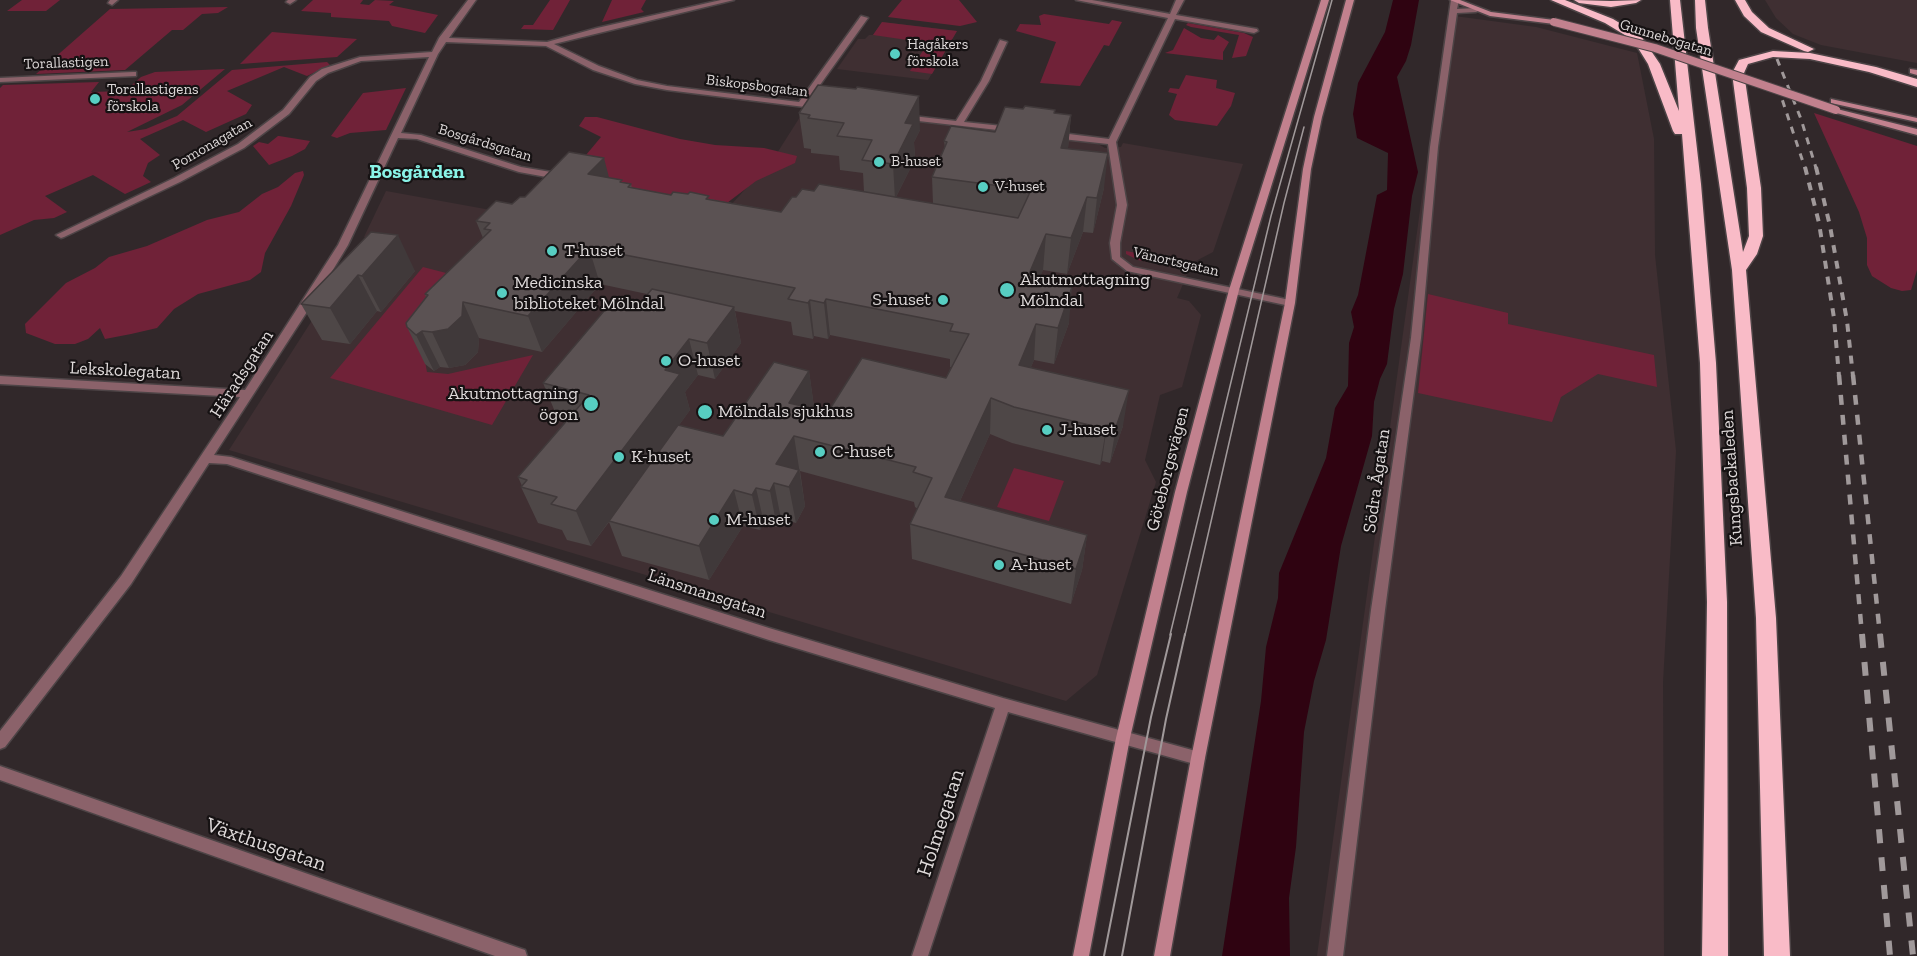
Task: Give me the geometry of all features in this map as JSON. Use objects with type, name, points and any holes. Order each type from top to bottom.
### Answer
[{"type":"highway","points":[[1556,0],[1627,30],[1648,52],[1670,102],[1694,183]]},
{"type":"highway","points":[[1579,0],[1611,4],[1636,0]]},
{"type":"highway","name":"Kungsbackaleden","points":[[1675,0],[1694,183],[1708,363],[1717,602],[1715,956]]},
{"type":"highway","name":"Kungsbackaleden","points":[[1700,0],[1702,28],[1739,270],[1766,618],[1777,956]]},
{"type":"highway","points":[[1740,0],[1748,14],[1766,30],[1792,44],[1916,75]]},
{"type":"highway","points":[[1739,270],[1750,255],[1756,236],[1754,188],[1738,80],[1738,73],[1743,62],[1773,54],[1810,56],[1872,69],[1916,75]]},
{"type":"main road","name":"Göteborgsvägen","points":[[1081,956],[1123,738],[1180,492],[1234,290],[1325,0]]},
{"type":"main road","points":[[1162,956],[1198,758],[1290,303],[1307,169],[1318,117],[1350,0]]},
{"type":"main road","points":[[1454,0],[1476,10],[1529,18]]},
{"type":"main road","name":"Gunnebogatan","points":[[1474,0],[1529,18],[1620,37],[1917,132]]},
{"type":"main road","name":"Gunnebogatan","points":[[1835,106],[1917,118]]},
{"type":"street","name":"Häradsgatan","points":[[0,742],[115,596],[207,459],[343,245],[434,54],[472,0]]},
{"type":"street","points":[[547,44],[597,30],[730,0]]},
{"type":"street","points":[[1080,0],[1254,31]]},
{"type":"street","points":[[1049,135],[1112,142],[1180,0]]},
{"type":"street","name":"Södra Ågatan","points":[[1335,956],[1377,621],[1416,338],[1434,147],[1447,51],[1455,11],[1452,8],[1454,0]]},
{"type":"street","points":[[1455,11],[1476,10]]},
{"type":"street","points":[[802,104],[864,18]]},
{"type":"street","name":"Biskopsbogatan","points":[[442,40],[519,41],[547,44],[596,68],[635,82],[829,108]]},
{"type":"street","points":[[958,123],[985,81],[1003,42]]},
{"type":"street","name":"Pomonagatan","points":[[61,235],[177,180],[242,146],[286,112],[313,79],[325,71],[360,59],[434,54]]},
{"type":"street","name":"Torallastigen","points":[[0,80],[133,74]]},
{"type":"street","points":[[894,116],[1026,132]]},
{"type":"street","name":"Bosgårdsgatan","points":[[396,135],[418,137],[519,169],[567,177]]},
{"type":"street","name":"Vänortsgatan","points":[[1112,142],[1122,205],[1114,251],[1119,262],[1130,269],[1290,303]]},
{"type":"street","name":"Lekskolegatan","points":[[0,380],[248,394]]},
{"type":"street","name":"Länsmansgatan","points":[[207,459],[227,460],[769,634],[1003,704],[1198,758]]},
{"type":"street","name":"Holmegatan","points":[[920,956],[1003,704]]},
{"type":"street","name":"Växthusgatan","points":[[0,773],[519,956]]},
{"type":"shaded area","points":[[22,0],[60,0],[46,11],[7,11]]},
{"type":"shaded area","points":[[313,0],[363,0],[360,4],[369,5],[375,0],[394,1],[389,5],[438,15],[425,33],[392,26],[389,21],[331,17],[331,13],[301,11]]},
{"type":"shaded area","points":[[550,0],[570,0],[553,30],[521,29],[524,25],[533,25]]},
{"type":"shaded area","points":[[612,0],[646,0],[641,9],[644,12],[602,22]]},
{"type":"shaded area","points":[[902,0],[959,0],[977,22],[960,26],[888,17]]},
{"type":"shaded area","points":[[1393,0],[1419,0],[1411,45],[1406,61],[1397,77],[1418,172],[1412,196],[1403,274],[1394,309],[1387,364],[1374,402],[1372,436],[1341,546],[1326,640],[1314,681],[1304,732],[1296,847],[1289,898],[1290,956],[1222,956],[1261,701],[1266,647],[1278,598],[1279,573],[1326,458],[1335,408],[1348,386],[1349,343],[1354,327],[1351,312],[1358,295],[1377,195],[1387,190],[1388,153],[1357,138],[1353,114],[1358,83],[1385,32]]},
{"type":"shaded area","points":[[1765,0],[1917,0],[1917,63],[1821,45],[1793,34],[1776,18]]},
{"type":"shaded area","points":[[228,7],[218,13],[202,14],[183,30],[172,30],[125,70],[36,74],[110,9]]},
{"type":"shaded area","points":[[1044,14],[1109,24],[1112,20],[1122,22],[1109,46],[1104,45],[1080,86],[1040,83],[1056,42],[1016,31],[1020,24],[1041,25],[1039,16]]},
{"type":"shaded area","points":[[1447,15],[1536,27],[1637,53],[1654,139],[1655,255],[1676,451],[1663,682],[1664,956],[1317,956]]},
{"type":"shaded area","name":"Hagåkers förskola","points":[[882,22],[957,31],[928,80],[837,69],[858,39],[865,39],[873,35]]},
{"type":"shaded area","points":[[882,22],[957,31],[932,74],[910,71],[928,43],[873,35]]},
{"type":"shaded area","points":[[1188,23],[1244,33],[1253,37],[1246,56],[1232,58],[1239,35],[1191,27],[1186,25]]},
{"type":"shaded area","points":[[1184,28],[1201,38],[1214,40],[1218,35],[1229,42],[1223,52],[1223,60],[1165,53],[1173,50]]},
{"type":"shaded area","points":[[272,32],[357,39],[337,57],[240,64]]},
{"type":"shaded area","points":[[327,62],[330,65],[307,76],[284,67],[227,91],[252,105],[246,114],[206,132],[183,120],[140,139],[160,155],[148,163],[143,176],[151,182],[125,194],[93,175],[45,196],[67,212],[54,218],[34,220],[0,235],[0,88],[3,85],[99,82],[91,92],[125,91],[141,77],[155,72],[225,69],[182,105],[127,132],[146,129],[177,116],[232,70]]},
{"type":"shaded area","points":[[1186,75],[1217,80],[1216,88],[1235,93],[1231,106],[1217,126],[1175,120],[1169,115],[1177,94],[1168,92],[1170,88],[1179,89]]},
{"type":"shaded area","points":[[406,88],[386,130],[350,133],[337,138],[331,136],[363,93]]},
{"type":"shaded area","name":"Mölndals sjukhus","points":[[805,109],[953,125],[1098,144],[1105,148],[1121,147],[1123,143],[1243,164],[1213,252],[1192,263],[1177,298],[1189,301],[1201,315],[1182,387],[1160,395],[1145,460],[1156,482],[1097,675],[1066,701],[229,450],[352,258],[370,239],[364,237],[386,191],[507,213],[543,180],[729,207],[774,158]]},
{"type":"shaded area","points":[[1814,113],[1917,146],[1917,270],[1911,290],[1902,291],[1891,288],[1872,276],[1867,265],[1867,238],[1859,212]]},
{"type":"shaded area","points":[[585,117],[597,117],[680,139],[715,145],[764,148],[797,156],[795,163],[756,181],[719,209],[642,204],[581,161],[601,137],[579,126]]},
{"type":"shaded area","points":[[278,136],[310,141],[305,149],[269,165],[253,146],[259,142],[268,144]]},
{"type":"shaded area","points":[[303,171],[304,175],[291,206],[265,253],[261,272],[250,280],[198,294],[174,309],[157,328],[105,339],[100,328],[88,339],[75,344],[55,344],[26,333],[25,324],[66,283],[95,268],[109,257],[147,246],[207,220],[239,212],[262,194],[278,187],[295,173]]},
{"type":"shaded area","points":[[1126,251],[1190,263],[1173,266],[1138,260],[1126,254]]},
{"type":"shaded area","points":[[423,267],[477,281],[422,345],[427,372],[448,374],[533,355],[492,425],[330,378]]},
{"type":"shaded area","points":[[1428,294],[1508,313],[1508,324],[1654,355],[1657,387],[1598,374],[1561,397],[1552,422],[1418,393]]},
{"type":"shaded area","points":[[1014,468],[1064,481],[1049,521],[997,507]]},
{"type":"building","points":[[818,85],[856,89],[857,87],[919,96],[905,123],[913,124],[893,164],[862,160],[872,140],[837,136],[844,123],[808,118],[810,115],[799,113]]},
{"type":"building","points":[[1025,106],[1055,110],[1054,113],[1071,115],[1061,148],[1108,153],[1097,198],[1087,197],[1071,238],[1046,234],[1029,274],[1054,278],[1052,284],[1072,287],[1058,328],[1036,324],[1019,365],[1129,390],[1116,427],[1107,425],[1106,429],[1014,407],[991,398],[945,497],[1087,535],[1076,569],[910,524],[932,478],[913,472],[916,467],[794,436],[776,464],[799,470],[789,487],[774,483],[770,491],[756,488],[752,495],[734,490],[699,546],[609,521],[678,425],[723,436],[774,362],[809,371],[789,403],[828,412],[862,358],[946,378],[969,334],[950,331],[953,324],[826,299],[824,303],[810,300],[808,303],[788,299],[795,288],[589,248],[528,316],[463,302],[462,316],[448,329],[422,331],[416,335],[407,327],[406,323],[428,295],[425,294],[491,230],[484,229],[490,223],[476,221],[496,201],[512,204],[520,197],[525,197],[569,152],[604,158],[588,174],[622,180],[620,182],[631,184],[628,187],[671,195],[673,192],[688,194],[690,192],[709,196],[706,199],[781,212],[792,197],[796,197],[802,189],[814,191],[819,184],[1018,218],[1031,190],[932,177],[947,142],[944,141],[951,126],[995,132],[1005,107],[1023,109]]},
{"type":"building","points":[[371,232],[398,235],[362,276],[358,275],[330,308],[301,304]]},
{"type":"building","points":[[652,289],[734,307],[707,343],[689,339],[665,370],[680,374],[576,511],[551,504],[557,497],[521,487],[527,480],[518,477],[589,395],[543,383],[615,298],[639,304]]},
{"type":"tram line","points":[[1170,635],[1271,216],[1332,0]]},
{"type":"tram line","points":[[1185,635],[1284,203],[1304,127]]},
{"type":"tram line","points":[[1104,956],[1151,717],[1171,634]]},
{"type":"tram line","points":[[1122,956],[1166,719],[1185,634]]},
{"type":"railway","points":[[1777,59],[1801,119],[1816,168]]},
{"type":"railway","points":[[1778,87],[1805,168]]},
{"type":"railway","points":[[1805,167],[1819,223],[1834,318],[1839,376]]},
{"type":"railway","points":[[1816,167],[1830,226],[1847,321],[1853,376]]},
{"type":"railway","points":[[1839,375],[1862,635]]},
{"type":"railway","points":[[1853,375],[1880,635]]},
{"type":"railway","points":[[1862,634],[1890,956]]},
{"type":"railway","points":[[1880,634],[1913,956]]},
{"type":"place","name":"Hagåkers förskola","points":[[895,54]]},
{"type":"place","name":"Torallastigens förskola","points":[[95,99]]},
{"type":"place","name":"B-huset","points":[[879,162]]},
{"type":"place","name":"V-huset","points":[[983,187]]},
{"type":"place","name":"T-huset","points":[[552,251]]},
{"type":"place","name":"Akutmottagning Mölndal","points":[[1007,290]]},
{"type":"place","name":"Medicinska biblioteket Mölndal","points":[[502,293]]},
{"type":"place","name":"S-huset","points":[[943,300]]},
{"type":"place","name":"O-huset","points":[[666,361]]},
{"type":"place","name":"Akutmottagning ögon","points":[[591,404]]},
{"type":"place","name":"Mölndals sjukhus","points":[[705,412]]},
{"type":"place","name":"J-huset","points":[[1047,430]]},
{"type":"place","name":"C-huset","points":[[820,452]]},
{"type":"place","name":"K-huset","points":[[619,457]]},
{"type":"place","name":"M-huset","points":[[714,520]]},
{"type":"place","name":"A-huset","points":[[999,565]]},
{"type":"district","name":"Bosgården","points":[[417,172]]}]
